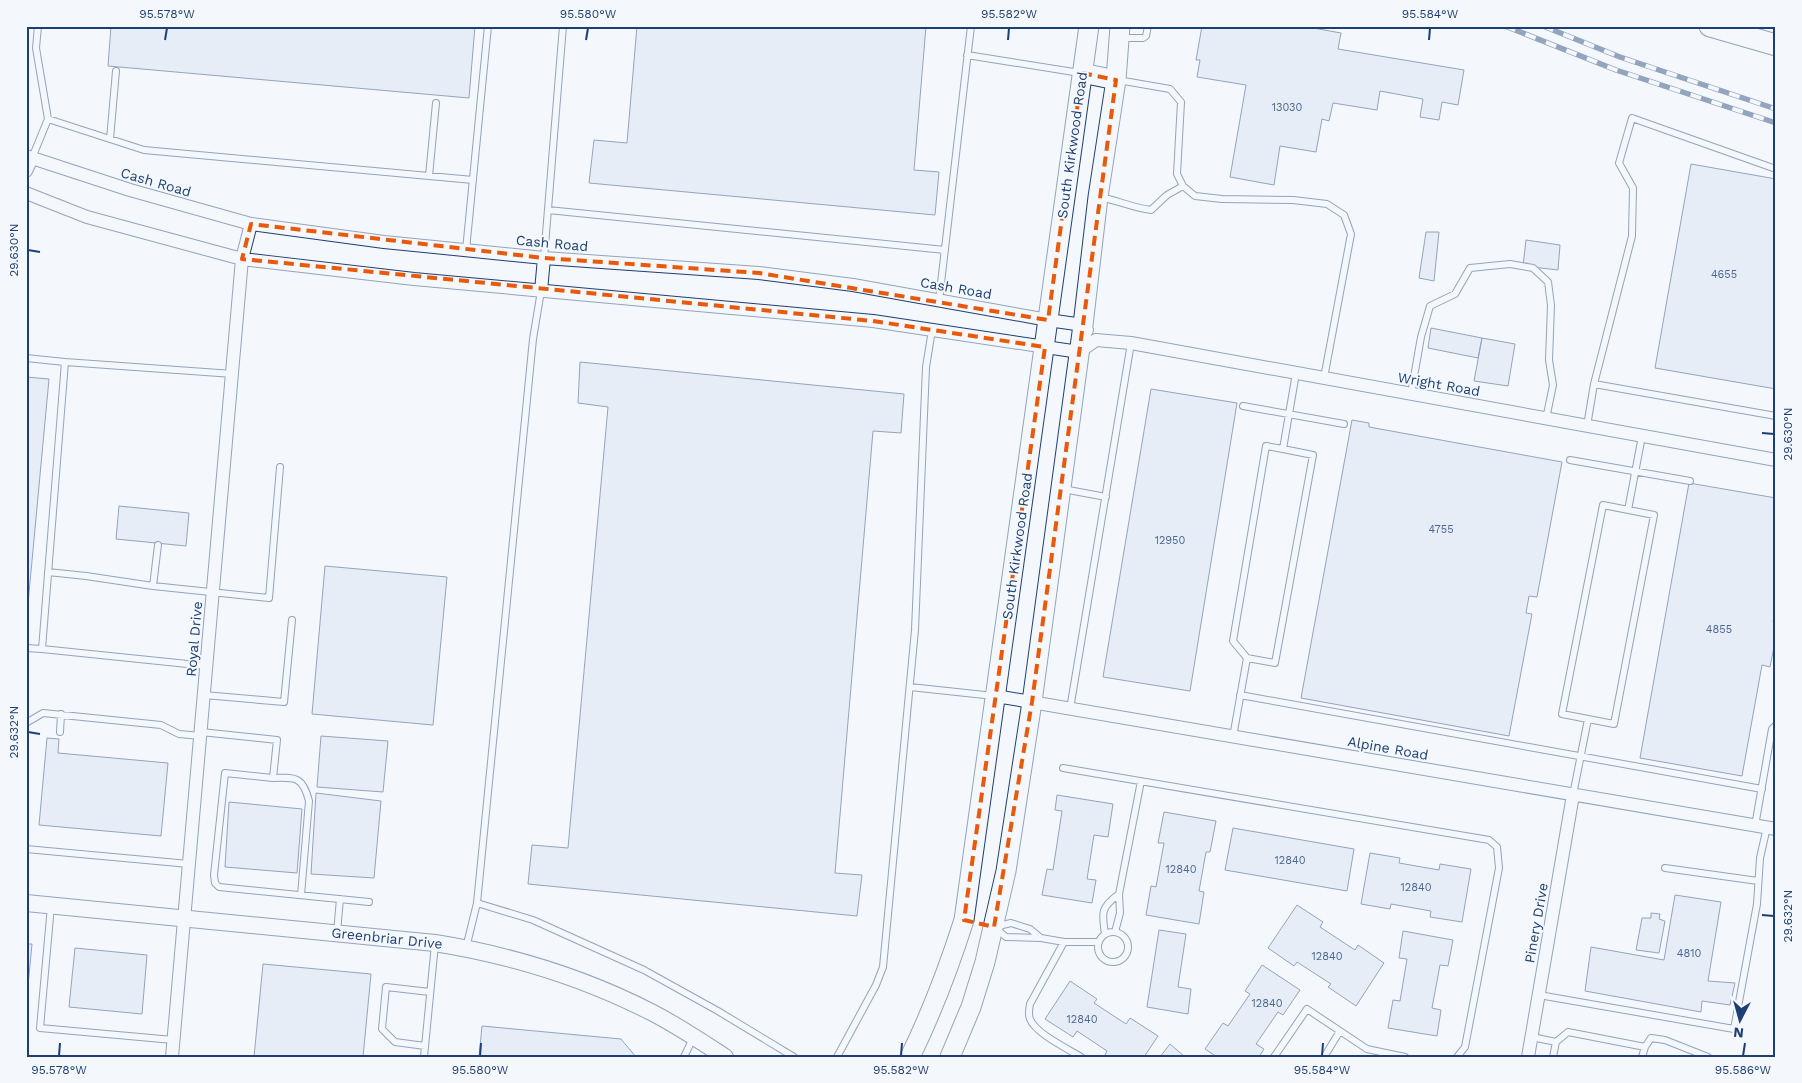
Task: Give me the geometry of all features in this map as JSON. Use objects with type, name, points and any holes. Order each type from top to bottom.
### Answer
[{"type":"highway","points":[[1710,26],[1776,45]]},
{"type":"main road","points":[[950,1057],[971,1007],[994,927],[1006,871],[1032,702],[1083,325],[1098,197],[1116,80],[1119,32],[1089,30]]},
{"type":"main road","name":"South Kirkwood Road","points":[[910,1057],[931,1014],[964,920],[1089,30]]},
{"type":"main road","points":[[1082,73],[1116,80]]},
{"type":"main road","points":[[964,920],[994,927]]},
{"type":"street","name":"Cash Road","points":[[29,157],[130,190],[251,224],[384,242],[544,258],[759,273],[853,285],[1083,325]]},
{"type":"street","points":[[26,172],[29,157]]},
{"type":"street","points":[[26,193],[87,217],[242,259],[387,276],[873,321],[1079,352],[1096,340],[1083,325]]},
{"type":"street","name":"Royal Drive","points":[[172,1057],[242,259],[251,224]]},
{"type":"street","points":[[541,291],[544,258]]},
{"type":"street","name":"Wright Road","points":[[1096,340],[1131,343],[1776,460]]},
{"type":"street","name":"Alpine Road","points":[[996,696],[1766,827]]},
{"type":"street","name":"Pinery Drive","points":[[1528,1057],[1573,795]]},
{"type":"street","name":"Greenbriar Drive","points":[[26,903],[435,943],[466,948],[518,960],[615,995],[654,1014],[725,1057]]},
{"type":"lane","points":[[29,157],[48,119],[36,48],[38,26]]},
{"type":"lane","points":[[466,250],[488,26]]},
{"type":"lane","points":[[544,258],[563,26]]},
{"type":"lane","points":[[939,300],[971,26]]},
{"type":"lane","points":[[1119,32],[1143,38],[1146,36],[1148,26]]},
{"type":"lane","points":[[967,55],[1082,73]]},
{"type":"lane","points":[[110,139],[116,71]]},
{"type":"lane","points":[[1116,80],[1170,89],[1181,102],[1177,174],[1183,186],[1195,196],[1222,199],[1293,200],[1327,204],[1344,215],[1351,234],[1324,378]]},
{"type":"lane","points":[[428,176],[436,103]]},
{"type":"lane","points":[[1587,426],[1594,384],[1632,236],[1633,188],[1620,162],[1632,118],[1773,168]]},
{"type":"lane","points":[[48,119],[144,150],[473,180]]},
{"type":"lane","points":[[1098,197],[1112,199],[1135,208],[1151,210],[1167,195],[1183,186]]},
{"type":"lane","points":[[548,210],[945,250]]},
{"type":"lane","points":[[1411,394],[1421,337],[1430,306],[1455,294],[1470,268],[1510,264],[1533,268],[1548,282],[1551,305],[1549,360],[1552,385],[1546,419]]},
{"type":"lane","points":[[466,948],[477,903],[533,339],[541,291]]},
{"type":"lane","points":[[836,1057],[876,985],[883,967],[915,630],[926,367],[932,330]]},
{"type":"lane","points":[[1070,709],[1131,343]]},
{"type":"lane","points":[[26,358],[233,374]]},
{"type":"lane","points":[[42,649],[65,362]]},
{"type":"lane","points":[[1283,449],[1296,373]]},
{"type":"lane","points":[[1594,384],[1776,416]]},
{"type":"lane","points":[[1243,406],[1344,424]]},
{"type":"lane","points":[[1628,510],[1642,436]]},
{"type":"lane","points":[[1266,446],[1313,455],[1275,663],[1247,658],[1234,641],[1266,446]]},
{"type":"lane","points":[[1570,460],[1690,482]]},
{"type":"lane","points":[[48,572],[153,586],[269,598],[280,467]]},
{"type":"lane","points":[[1060,488],[1106,497]]},
{"type":"lane","points":[[1603,505],[1654,515],[1614,724],[1588,719],[1562,714],[1603,505]]},
{"type":"lane","points":[[153,586],[158,545]]},
{"type":"lane","points":[[204,695],[284,702],[292,620]]},
{"type":"lane","points":[[26,648],[207,666]]},
{"type":"lane","points":[[1233,737],[1247,658]]},
{"type":"lane","points":[[910,687],[996,696]]},
{"type":"lane","points":[[1240,696],[1762,789]]},
{"type":"lane","points":[[26,722],[43,712],[161,725],[179,734],[277,740],[273,778]]},
{"type":"lane","points":[[60,732],[61,714]]},
{"type":"lane","points":[[1573,795],[1588,719]]},
{"type":"lane","points":[[1539,995],[1734,1029],[1757,904],[1760,858],[1766,827],[1762,789],[1772,729],[1776,725]]},
{"type":"lane","points":[[1063,768],[1489,840],[1497,847],[1499,868],[1466,1047],[1457,1057]]},
{"type":"lane","points":[[301,895],[309,800],[306,789],[298,779],[225,773],[214,875],[215,883],[219,887],[369,902]]},
{"type":"lane","points":[[1115,932],[1120,913],[1119,894],[1141,781]]},
{"type":"lane","points":[[26,849],[189,864]]},
{"type":"lane","points":[[1664,868],[1758,881]]},
{"type":"lane","points":[[1105,934],[1102,913],[1107,902],[1119,894]]},
{"type":"lane","points":[[337,933],[340,899]]},
{"type":"lane","points":[[477,903],[532,920],[644,970],[718,1011],[794,1057]]},
{"type":"lane","points":[[51,905],[40,1028],[174,1040]]},
{"type":"lane","points":[[994,927],[1011,924],[1030,929],[1041,938]]},
{"type":"lane","points":[[994,927],[1006,937],[1041,938],[1064,942],[1099,942]]},
{"type":"lane","points":[[1115,932],[1124,937],[1128,946],[1125,956],[1121,960],[1111,962],[1103,958],[1098,950],[1099,942],[1105,934],[1115,932]]},
{"type":"lane","points":[[1064,942],[1030,1004],[1030,1020],[1036,1028],[1080,1057]]},
{"type":"lane","points":[[424,1057],[435,943]]},
{"type":"lane","points":[[425,1046],[395,1042],[382,1028],[386,987],[430,992]]},
{"type":"lane","points":[[1274,1057],[1307,1009],[1367,1049],[1405,1057]]},
{"type":"lane","points":[[1324,1057],[1340,1031]]},
{"type":"lane","points":[[1553,1057],[1556,1042],[1568,1032],[1645,1047]]},
{"type":"lane","points":[[684,1057],[693,1036]]},
{"type":"lane","points":[[1532,1037],[1556,1042]]},
{"type":"lane","points":[[1642,1057],[1645,1047],[1652,1038],[1665,1040],[1708,1057]]},
{"type":"lane","points":[[1366,1057],[1367,1049]]},
{"type":"highlighted area","points":[[1082,73],[1116,80],[1032,702],[994,927],[964,920],[1045,347],[873,321],[242,259],[251,224],[544,258],[759,273],[1048,320]]},
{"type":"building","points":[[111,26],[475,26],[469,98],[108,66]]},
{"type":"building","points":[[637,26],[926,26],[914,170],[939,172],[935,215],[589,183],[594,140],[627,143]]},
{"type":"building","points":[[1202,26],[1302,26],[1341,33],[1338,49],[1464,70],[1458,105],[1442,102],[1439,120],[1420,117],[1423,99],[1380,91],[1377,110],[1333,103],[1329,121],[1322,119],[1316,152],[1280,146],[1274,185],[1230,177],[1246,85],[1197,77],[1200,60],[1196,60]]},
{"type":"building","points":[[1691,164],[1776,179],[1776,389],[1655,368]]},
{"type":"building","points":[[1426,232],[1439,232],[1434,281],[1419,278]]},
{"type":"building","points":[[1526,240],[1560,245],[1558,270],[1523,266]]},
{"type":"building","points":[[1431,328],[1482,338],[1478,358],[1428,348]]},
{"type":"building","points":[[1482,338],[1515,344],[1508,386],[1474,381]]},
{"type":"building","points":[[580,362],[904,394],[901,433],[873,431],[835,873],[862,875],[857,916],[528,884],[532,845],[568,848],[608,407],[578,403]]},
{"type":"building","points":[[26,377],[49,379],[26,625]]},
{"type":"building","points":[[1151,389],[1237,403],[1190,691],[1103,677]]},
{"type":"building","points":[[1352,420],[1369,423],[1369,427],[1562,462],[1537,597],[1529,596],[1526,613],[1532,614],[1509,736],[1301,698]]},
{"type":"building","points":[[1689,483],[1776,498],[1776,609],[1773,622],[1776,622],[1776,637],[1770,667],[1762,665],[1742,776],[1640,758]]},
{"type":"building","points":[[119,506],[189,513],[186,546],[116,539]]},
{"type":"building","points":[[325,566],[447,577],[433,725],[312,714]]},
{"type":"building","points":[[321,736],[388,741],[383,792],[317,787]]},
{"type":"building","points":[[47,738],[59,739],[58,753],[168,763],[161,836],[39,825]]},
{"type":"building","points":[[316,793],[381,801],[374,878],[311,874]]},
{"type":"building","points":[[1057,795],[1113,804],[1108,837],[1094,835],[1087,879],[1096,880],[1092,903],[1042,895],[1047,869],[1053,870],[1062,811],[1055,810]]},
{"type":"building","points":[[229,802],[302,809],[297,873],[225,867]]},
{"type":"building","points":[[1164,812],[1216,821],[1210,852],[1206,852],[1199,891],[1204,892],[1199,924],[1146,915],[1151,886],[1156,887],[1164,843],[1158,843]]},
{"type":"building","points":[[1233,828],[1354,849],[1347,891],[1225,870]]},
{"type":"building","points":[[1370,853],[1400,858],[1399,863],[1439,870],[1440,864],[1471,869],[1462,922],[1430,917],[1431,911],[1391,904],[1390,909],[1361,904]]},
{"type":"building","points":[[1675,895],[1721,902],[1708,981],[1735,983],[1730,1005],[1702,1001],[1701,1012],[1585,991],[1591,947],[1664,960]]},
{"type":"building","points":[[1297,905],[1323,922],[1320,927],[1355,950],[1358,945],[1384,963],[1356,1006],[1328,987],[1331,984],[1297,962],[1294,966],[1268,948]]},
{"type":"building","points":[[1651,913],[1660,914],[1659,919],[1665,921],[1659,953],[1636,950],[1642,918],[1651,918]]},
{"type":"building","points":[[1159,930],[1186,934],[1178,987],[1191,989],[1188,1014],[1147,1007]]},
{"type":"building","points":[[1403,931],[1453,940],[1448,966],[1440,965],[1432,1008],[1441,1010],[1437,1036],[1388,1028],[1393,1000],[1400,1001],[1407,959],[1399,958]]},
{"type":"building","points":[[26,944],[32,944],[26,1007]]},
{"type":"building","points":[[75,948],[147,955],[142,1014],[69,1007]]},
{"type":"building","points":[[263,964],[371,974],[363,1057],[254,1057]]},
{"type":"building","points":[[1262,965],[1300,990],[1283,1015],[1278,1012],[1256,1044],[1264,1049],[1259,1057],[1217,1057],[1205,1049],[1223,1023],[1228,1026],[1250,994],[1245,991]]},
{"type":"building","points":[[1070,981],[1097,999],[1094,1003],[1126,1024],[1130,1018],[1158,1036],[1144,1057],[1108,1057],[1105,1055],[1107,1051],[1077,1031],[1073,1037],[1045,1019]]},
{"type":"building","points":[[482,1026],[621,1039],[636,1057],[479,1057]]},
{"type":"building","points":[[1170,1044],[1185,1057],[1160,1057]]},
{"type":"railway","points":[[1505,26],[1616,70],[1776,123]]},
{"type":"railway","points":[[1543,26],[1620,57],[1776,109]]}]
